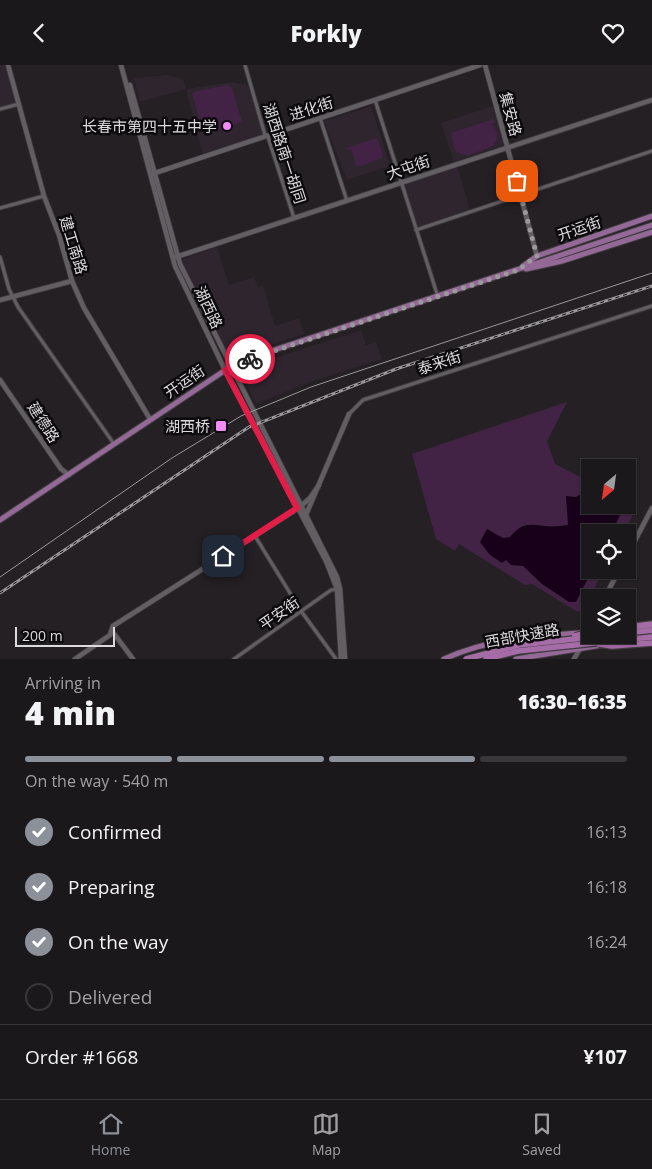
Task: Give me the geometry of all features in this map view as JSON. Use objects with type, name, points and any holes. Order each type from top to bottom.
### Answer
[{"type":"highway","points":[[636,628],[652,627]]},
{"type":"highway","points":[[636,631],[652,627]]},
{"type":"highway","points":[[564,640],[581,635]]},
{"type":"highway","name":"西部快速路","points":[[466,659],[510,647],[581,638]]},
{"type":"highway","name":"西部快速路","points":[[486,659],[518,651],[595,643],[612,647],[652,640]]},
{"type":"main road","name":"开运街","points":[[518,270],[537,256],[652,216]]},
{"type":"main road","name":"开运街","points":[[0,520],[228,368],[652,225]]},
{"type":"main road","name":"开运街","points":[[518,270],[562,261],[652,232]]},
{"type":"main road","points":[[444,659],[462,651],[517,637],[581,633]]},
{"type":"main road","points":[[516,659],[580,648],[652,640]]},
{"type":"street","name":"建工南路","points":[[8,65],[44,196],[56,225],[72,281],[84,308],[150,419]]},
{"type":"street","name":"湖西路","points":[[123,65],[175,258],[228,368],[299,507],[330,560],[338,589],[345,659]]},
{"type":"street","name":"湖西路南一胡同","points":[[246,65],[294,219]]},
{"type":"street","name":"进化街","points":[[152,174],[480,65]]},
{"type":"street","name":"集安路","points":[[485,65],[537,256]]},
{"type":"street","points":[[374,100],[438,297]]},
{"type":"street","name":"大屯街","points":[[175,258],[652,100]]},
{"type":"street","points":[[0,109],[19,104]]},
{"type":"street","points":[[320,118],[348,201]]},
{"type":"street","points":[[416,230],[652,151]]},
{"type":"street","points":[[0,208],[44,196]]},
{"type":"street","points":[[0,257],[12,297],[114,443]]},
{"type":"street","points":[[0,300],[72,281]]},
{"type":"street","name":"泰来街","points":[[305,518],[349,414],[363,400],[652,306]]},
{"type":"street","name":"建德路","points":[[0,380],[60,469],[69,475]]},
{"type":"street","points":[[74,659],[111,633],[113,626],[299,507],[310,498],[319,485]]},
{"type":"street","points":[[636,539],[652,508]]},
{"type":"street","points":[[254,536],[301,611],[336,659]]},
{"type":"street","name":"湖西路","points":[[338,589],[341,659]]},
{"type":"street","name":"平安街","points":[[234,659],[331,590],[338,589]]},
{"type":"street","points":[[111,633],[116,636],[133,659]]},
{"type":"street","points":[[574,659],[582,644]]},
{"type":"shaded area","points":[[0,65],[6,65],[17,103],[0,107]]},
{"type":"shaded area","points":[[168,75],[183,79],[186,89],[140,102],[134,78]]},
{"type":"shaded area","name":"长春市第四十五中学","points":[[232,82],[248,85],[263,135],[203,154],[192,118],[186,89]]},
{"type":"shaded area","points":[[228,85],[232,88],[242,122],[204,135],[192,94],[197,91]]},
{"type":"shaded area","points":[[371,106],[390,166],[347,180],[324,121]]},
{"type":"shaded area","points":[[493,106],[504,145],[454,162],[441,123]]},
{"type":"shaded area","points":[[494,119],[495,123],[491,124],[497,132],[497,137],[493,146],[467,156],[455,151],[451,133]]},
{"type":"shaded area","points":[[377,138],[383,155],[382,158],[360,166],[356,165],[351,149],[347,150],[346,148]]},
{"type":"shaded area","points":[[457,165],[470,210],[418,227],[403,184]]},
{"type":"shaded area","points":[[217,247],[229,285],[254,277],[258,287],[263,285],[275,326],[299,318],[304,334],[229,359],[181,260]]},
{"type":"shaded area","points":[[361,330],[366,345],[376,342],[382,359],[313,381],[256,404],[240,372],[263,362]]},
{"type":"shaded area","points":[[567,402],[547,441],[555,464],[581,477],[581,514],[633,514],[628,524],[581,524],[581,579],[599,579],[594,589],[581,589],[581,612],[576,611],[532,584],[525,585],[459,544],[455,551],[436,539],[412,454]]},
{"type":"shaded area","points":[[581,494],[581,514],[621,514],[616,524],[581,524],[581,579],[588,579],[576,602],[569,602],[542,584],[523,566],[511,565],[506,560],[502,563],[490,555],[480,542],[487,529],[503,538],[510,537],[518,529],[526,525],[568,525],[566,496],[576,497]]},
{"type":"tram line","points":[[0,577],[172,458],[241,416],[311,387],[652,273]]},
{"type":"railway","points":[[0,593],[249,427],[396,369],[652,286]]},
{"type":"way so far","points":[[250,359],[518,270],[537,256],[517,181]]},
{"type":"place","name":"长春市第四十五中学","points":[[227,126]]},
{"type":"place","name":"湖西桥","points":[[221,426]]},
{"type":"route","points":[[223,556],[297,508],[225,370],[250,359]]}]
